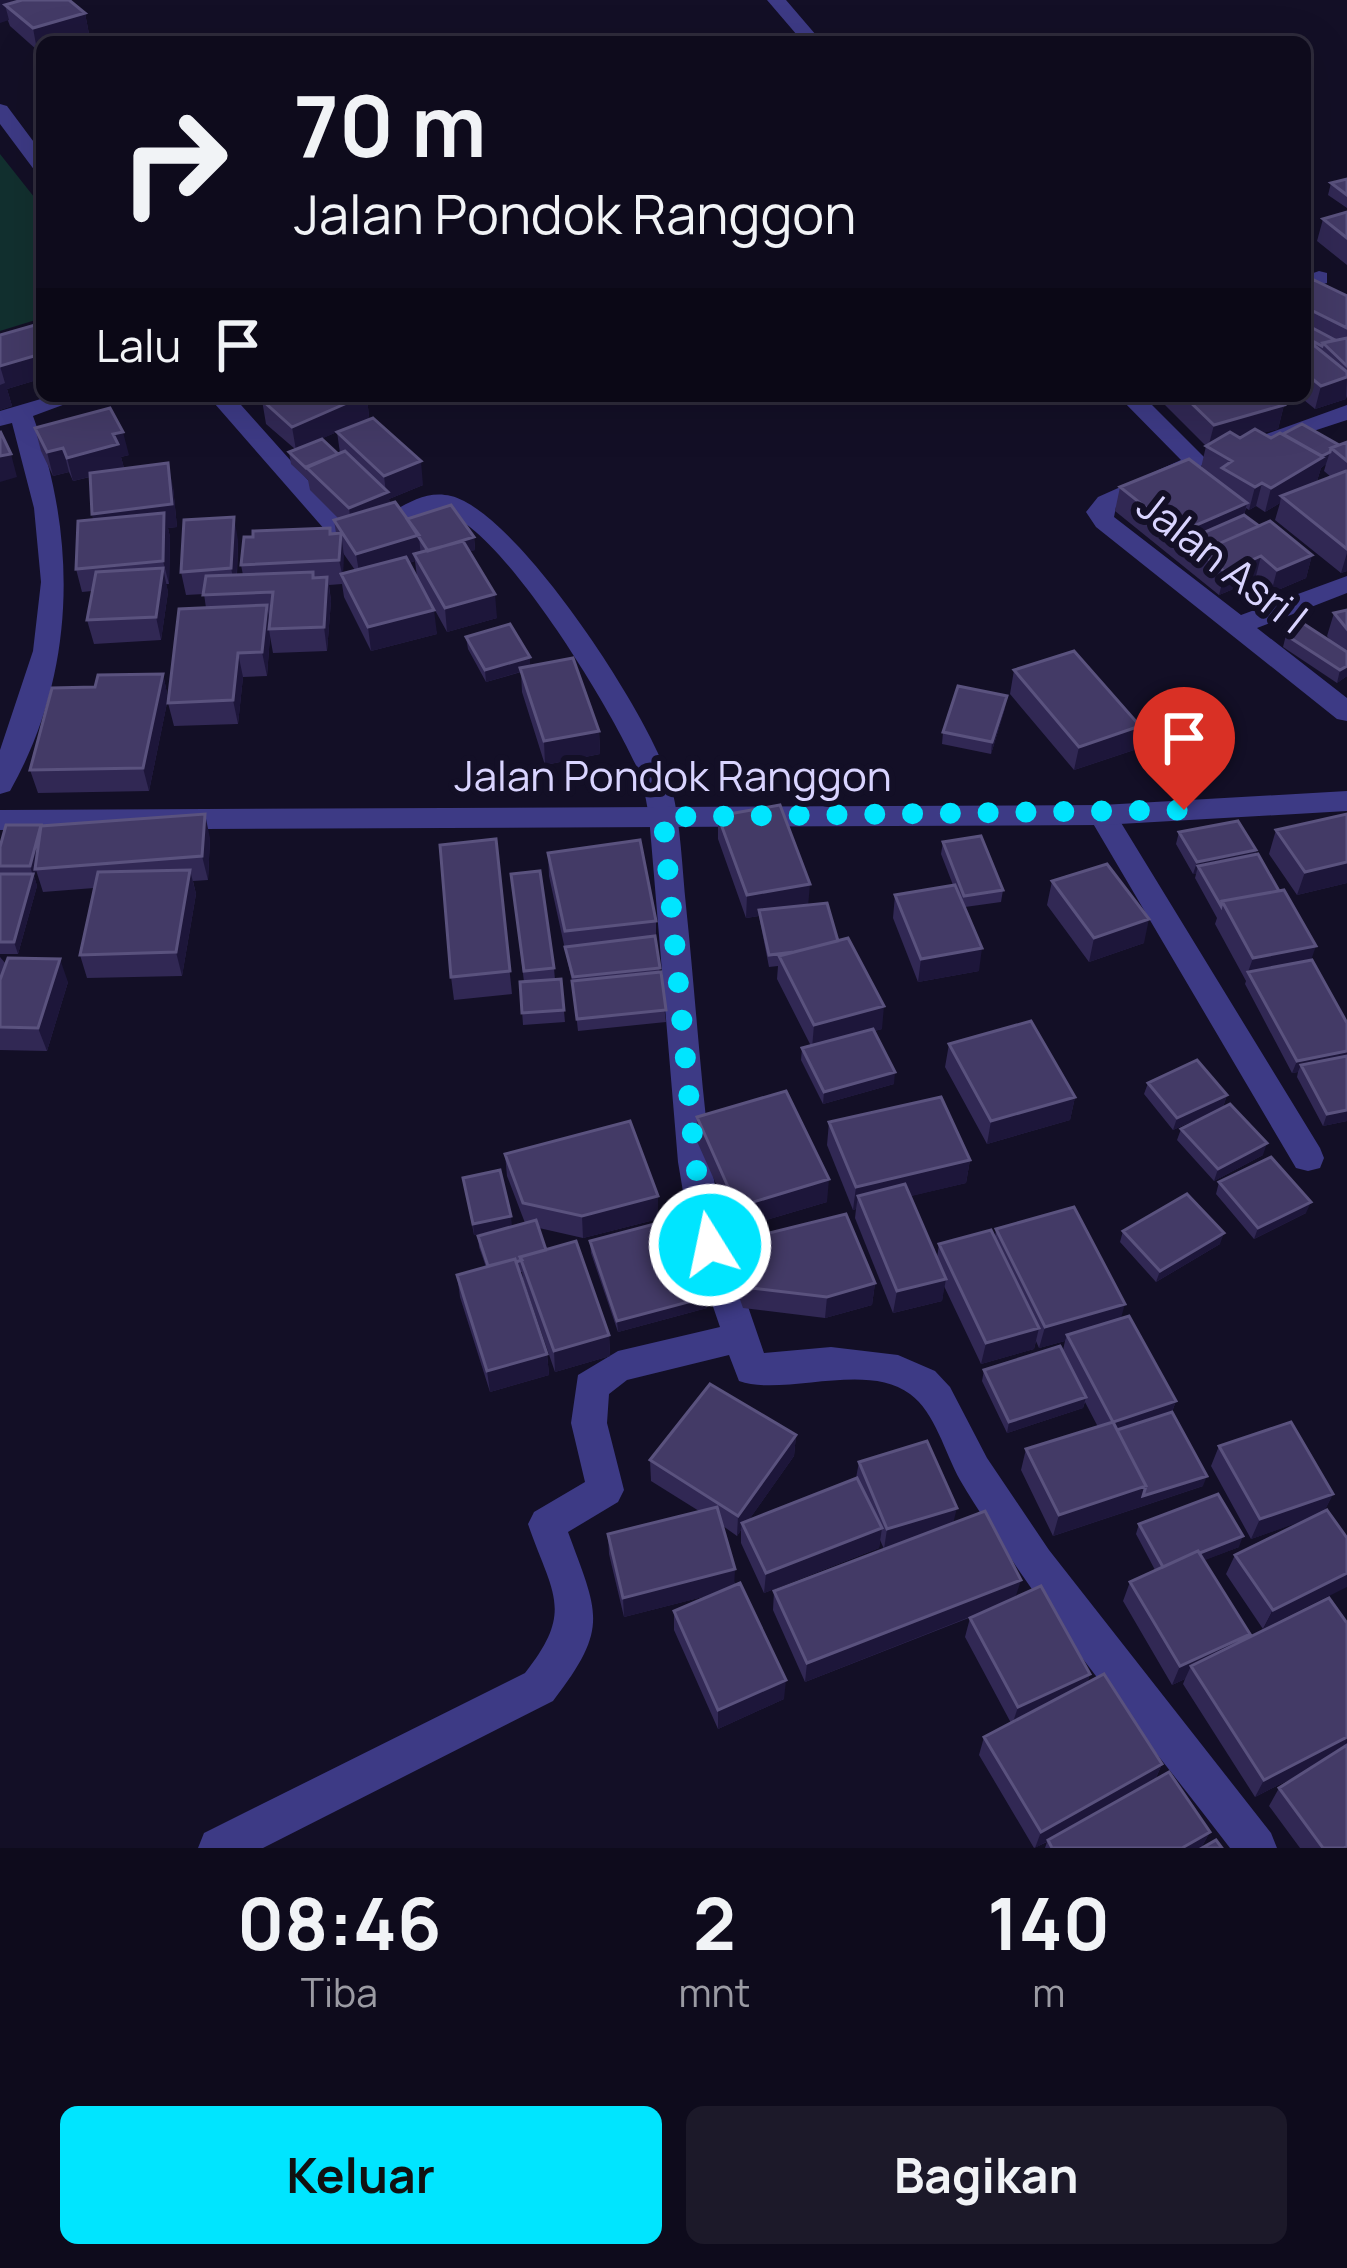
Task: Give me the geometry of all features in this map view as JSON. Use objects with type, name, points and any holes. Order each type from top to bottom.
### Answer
[{"type":"street","points":[[776,0],[808,36]]},
{"type":"street","points":[[0,110],[36,159]]},
{"type":"street","points":[[0,784],[42,665],[53,606],[46,517],[10,416],[56,402]]},
{"type":"street","points":[[225,402],[341,533],[360,534],[430,503],[448,502],[481,521],[574,632],[653,772],[663,817],[695,1162],[710,1245],[752,1370],[831,1363],[898,1371],[922,1382],[937,1398],[974,1470],[1036,1563],[1256,1848]]},
{"type":"street","name":"Jalan Asri I","points":[[1136,402],[1197,463],[1107,502],[1098,512],[1113,533],[1347,712]]},
{"type":"street","points":[[1197,463],[1347,412]]},
{"type":"street","points":[[1238,626],[1347,584]]},
{"type":"street","name":"Jalan Pondok Ranggon","points":[[0,820],[1102,814],[1347,801]]},
{"type":"street","points":[[1102,814],[1307,1159]]},
{"type":"street","points":[[220,1848],[539,1687],[571,1646],[576,1608],[548,1524],[605,1490],[589,1423],[591,1386],[618,1367],[741,1337]]},
{"type":"green space","points":[[0,154],[36,199],[36,320],[0,331]]},
{"type":"building","points":[[22,0],[69,0],[85,13],[33,28],[5,5]]},
{"type":"building","points":[[1347,179],[1347,195],[1331,183]]},
{"type":"building","points":[[1347,212],[1347,238],[1323,219]]},
{"type":"building","points":[[1311,282],[1347,296],[1347,328],[1311,310]]},
{"type":"building","points":[[36,325],[36,358],[0,366],[0,335]]},
{"type":"building","points":[[1311,327],[1335,340],[1322,346],[1311,340]]},
{"type":"building","points":[[1347,338],[1347,366],[1323,343]]},
{"type":"building","points":[[1311,343],[1347,372],[1347,377],[1321,386],[1311,378]]},
{"type":"building","points":[[264,402],[349,402],[292,427]]},
{"type":"building","points":[[1190,402],[1284,405],[1214,425]]},
{"type":"building","points":[[110,408],[123,432],[113,434],[118,444],[67,458],[63,448],[47,452],[35,428]]},
{"type":"building","points":[[373,418],[421,461],[384,476],[337,432]]},
{"type":"building","points":[[1302,424],[1339,445],[1322,456],[1283,434]]},
{"type":"building","points":[[1255,429],[1271,438],[1280,433],[1323,457],[1271,488],[1262,483],[1255,487],[1222,468],[1232,461],[1206,446],[1230,432],[1240,438]]},
{"type":"building","points":[[0,431],[11,454],[0,456]]},
{"type":"building","points":[[322,439],[338,454],[306,468],[289,452]]},
{"type":"building","points":[[1347,442],[1347,461],[1331,448]]},
{"type":"building","points":[[345,451],[388,492],[349,508],[306,467]]},
{"type":"building","points":[[1189,459],[1247,503],[1178,533],[1120,487]]},
{"type":"building","points":[[168,463],[172,504],[92,514],[90,473]]},
{"type":"building","points":[[1347,472],[1347,549],[1281,496]]},
{"type":"building","points":[[395,502],[419,535],[356,554],[334,520]]},
{"type":"building","points":[[451,505],[474,537],[428,551],[407,519]]},
{"type":"building","points":[[164,513],[163,561],[76,569],[78,521]]},
{"type":"building","points":[[1244,515],[1259,526],[1200,552],[1198,563],[1175,545]]},
{"type":"building","points":[[234,517],[231,568],[181,572],[184,520]]},
{"type":"building","points":[[1270,521],[1312,555],[1277,570],[1261,556],[1225,572],[1200,552]]},
{"type":"building","points":[[330,528],[330,534],[341,533],[339,560],[241,565],[244,537],[253,537],[253,531]]},
{"type":"building","points":[[463,541],[495,594],[445,608],[414,554]]},
{"type":"building","points":[[406,557],[434,610],[368,627],[341,574]]},
{"type":"building","points":[[163,568],[156,617],[87,620],[96,572]]},
{"type":"building","points":[[313,572],[313,578],[327,577],[324,627],[269,629],[273,592],[203,595],[206,576]]},
{"type":"building","points":[[267,605],[262,652],[238,653],[233,700],[168,703],[179,609]]},
{"type":"building","points":[[1347,610],[1347,629],[1334,613]]},
{"type":"building","points":[[510,624],[530,657],[485,670],[466,637]]},
{"type":"building","points":[[1304,624],[1347,652],[1347,666],[1340,670],[1286,635]]},
{"type":"building","points":[[1074,651],[1140,726],[1079,747],[1014,670]]},
{"type":"building","points":[[573,658],[599,731],[544,741],[520,668]]},
{"type":"building","points":[[163,674],[143,768],[30,770],[52,688],[95,687],[98,675]]},
{"type":"building","points":[[958,686],[1007,696],[992,742],[943,732]]},
{"type":"building","points":[[780,805],[810,884],[747,895],[718,816]]},
{"type":"building","points":[[205,814],[202,856],[35,869],[41,826]]},
{"type":"building","points":[[1347,814],[1347,862],[1305,872],[1276,830]]},
{"type":"building","points":[[1238,821],[1256,850],[1197,862],[1179,832]]},
{"type":"building","points":[[6,825],[41,825],[30,866],[0,866]]},
{"type":"building","points":[[981,836],[1003,890],[964,896],[943,842]]},
{"type":"building","points":[[496,839],[510,971],[451,977],[440,845]]},
{"type":"building","points":[[640,840],[656,921],[565,931],[548,853]]},
{"type":"building","points":[[1258,854],[1279,891],[1222,901],[1221,906],[1198,866]]},
{"type":"building","points":[[1107,864],[1149,919],[1094,938],[1052,881]]},
{"type":"building","points":[[190,870],[176,952],[80,955],[98,872]]},
{"type":"building","points":[[540,871],[554,968],[524,971],[511,874]]},
{"type":"building","points":[[0,874],[33,874],[14,942],[0,942]]},
{"type":"building","points":[[955,885],[982,948],[921,959],[895,895]]},
{"type":"building","points":[[1284,890],[1316,946],[1253,958],[1222,901]]},
{"type":"building","points":[[827,903],[838,941],[769,955],[759,910]]},
{"type":"building","points":[[655,936],[660,968],[573,977],[565,947]]},
{"type":"building","points":[[848,938],[884,1006],[814,1025],[779,956]]},
{"type":"building","points":[[8,958],[60,959],[38,1028],[0,1027],[0,980]]},
{"type":"building","points":[[1312,960],[1347,1023],[1347,1051],[1297,1061],[1248,972]]},
{"type":"building","points":[[661,972],[666,1010],[577,1019],[572,981]]},
{"type":"building","points":[[561,979],[564,1010],[522,1013],[520,982]]},
{"type":"building","points":[[1031,1021],[1075,1097],[991,1121],[949,1044]]},
{"type":"building","points":[[873,1029],[895,1072],[824,1092],[802,1048]]},
{"type":"building","points":[[1347,1056],[1347,1110],[1327,1114],[1301,1065]]},
{"type":"building","points":[[1197,1060],[1227,1095],[1177,1118],[1148,1083]]},
{"type":"building","points":[[786,1091],[829,1179],[737,1207],[697,1117]]},
{"type":"building","points":[[941,1097],[970,1160],[856,1187],[829,1122]]},
{"type":"building","points":[[1230,1104],[1267,1143],[1218,1169],[1181,1129]]},
{"type":"building","points":[[630,1121],[658,1196],[582,1216],[523,1203],[505,1154]]},
{"type":"building","points":[[1271,1157],[1311,1202],[1258,1228],[1219,1182]]},
{"type":"building","points":[[500,1170],[511,1216],[473,1224],[463,1178]]},
{"type":"building","points":[[905,1184],[946,1279],[897,1291],[858,1196]]},
{"type":"building","points":[[1187,1194],[1224,1233],[1160,1271],[1123,1231]]},
{"type":"building","points":[[1074,1207],[1125,1304],[1045,1327],[996,1229]]},
{"type":"building","points":[[846,1214],[875,1283],[827,1297],[744,1287],[729,1243]]},
{"type":"building","points":[[677,1218],[707,1297],[617,1321],[590,1241]]},
{"type":"building","points":[[536,1220],[546,1250],[488,1266],[478,1236]]},
{"type":"building","points":[[991,1230],[1039,1328],[986,1343],[939,1244]]},
{"type":"building","points":[[576,1241],[609,1335],[554,1351],[520,1257]]},
{"type":"building","points":[[515,1259],[547,1354],[487,1371],[457,1275]]},
{"type":"building","points":[[1129,1316],[1176,1401],[1113,1422],[1067,1335]]},
{"type":"building","points":[[1060,1346],[1086,1397],[1009,1422],[984,1370]]},
{"type":"building","points":[[710,1384],[796,1435],[738,1516],[650,1460]]},
{"type":"building","points":[[1172,1412],[1207,1476],[1143,1496],[1146,1486],[1117,1430]]},
{"type":"building","points":[[1113,1422],[1146,1486],[1059,1515],[1026,1449]]},
{"type":"building","points":[[1291,1422],[1333,1494],[1260,1519],[1219,1446]]},
{"type":"building","points":[[927,1441],[957,1508],[887,1529],[859,1462]]},
{"type":"building","points":[[857,1478],[882,1528],[766,1573],[742,1523]]},
{"type":"building","points":[[1218,1494],[1243,1536],[1163,1567],[1139,1524]]},
{"type":"building","points":[[717,1507],[735,1569],[623,1598],[608,1534]]},
{"type":"building","points":[[1327,1510],[1347,1538],[1347,1573],[1273,1610],[1235,1555]]},
{"type":"building","points":[[985,1511],[1021,1580],[807,1663],[774,1591]]},
{"type":"building","points":[[1198,1551],[1250,1634],[1180,1666],[1130,1582]]},
{"type":"building","points":[[740,1583],[786,1680],[718,1710],[674,1611]]},
{"type":"building","points":[[1041,1586],[1090,1674],[1018,1707],[970,1618]]},
{"type":"building","points":[[1329,1598],[1347,1623],[1347,1737],[1264,1780],[1191,1666]]},
{"type":"building","points":[[1104,1674],[1162,1764],[1041,1832],[984,1737]]},
{"type":"building","points":[[1347,1745],[1347,1846],[1323,1848],[1279,1788]]},
{"type":"building","points":[[1169,1772],[1210,1832],[1182,1848],[1052,1848],[1048,1840]]},
{"type":"route","points":[[710,1245],[695,1162],[663,817],[1184,810]]}]
